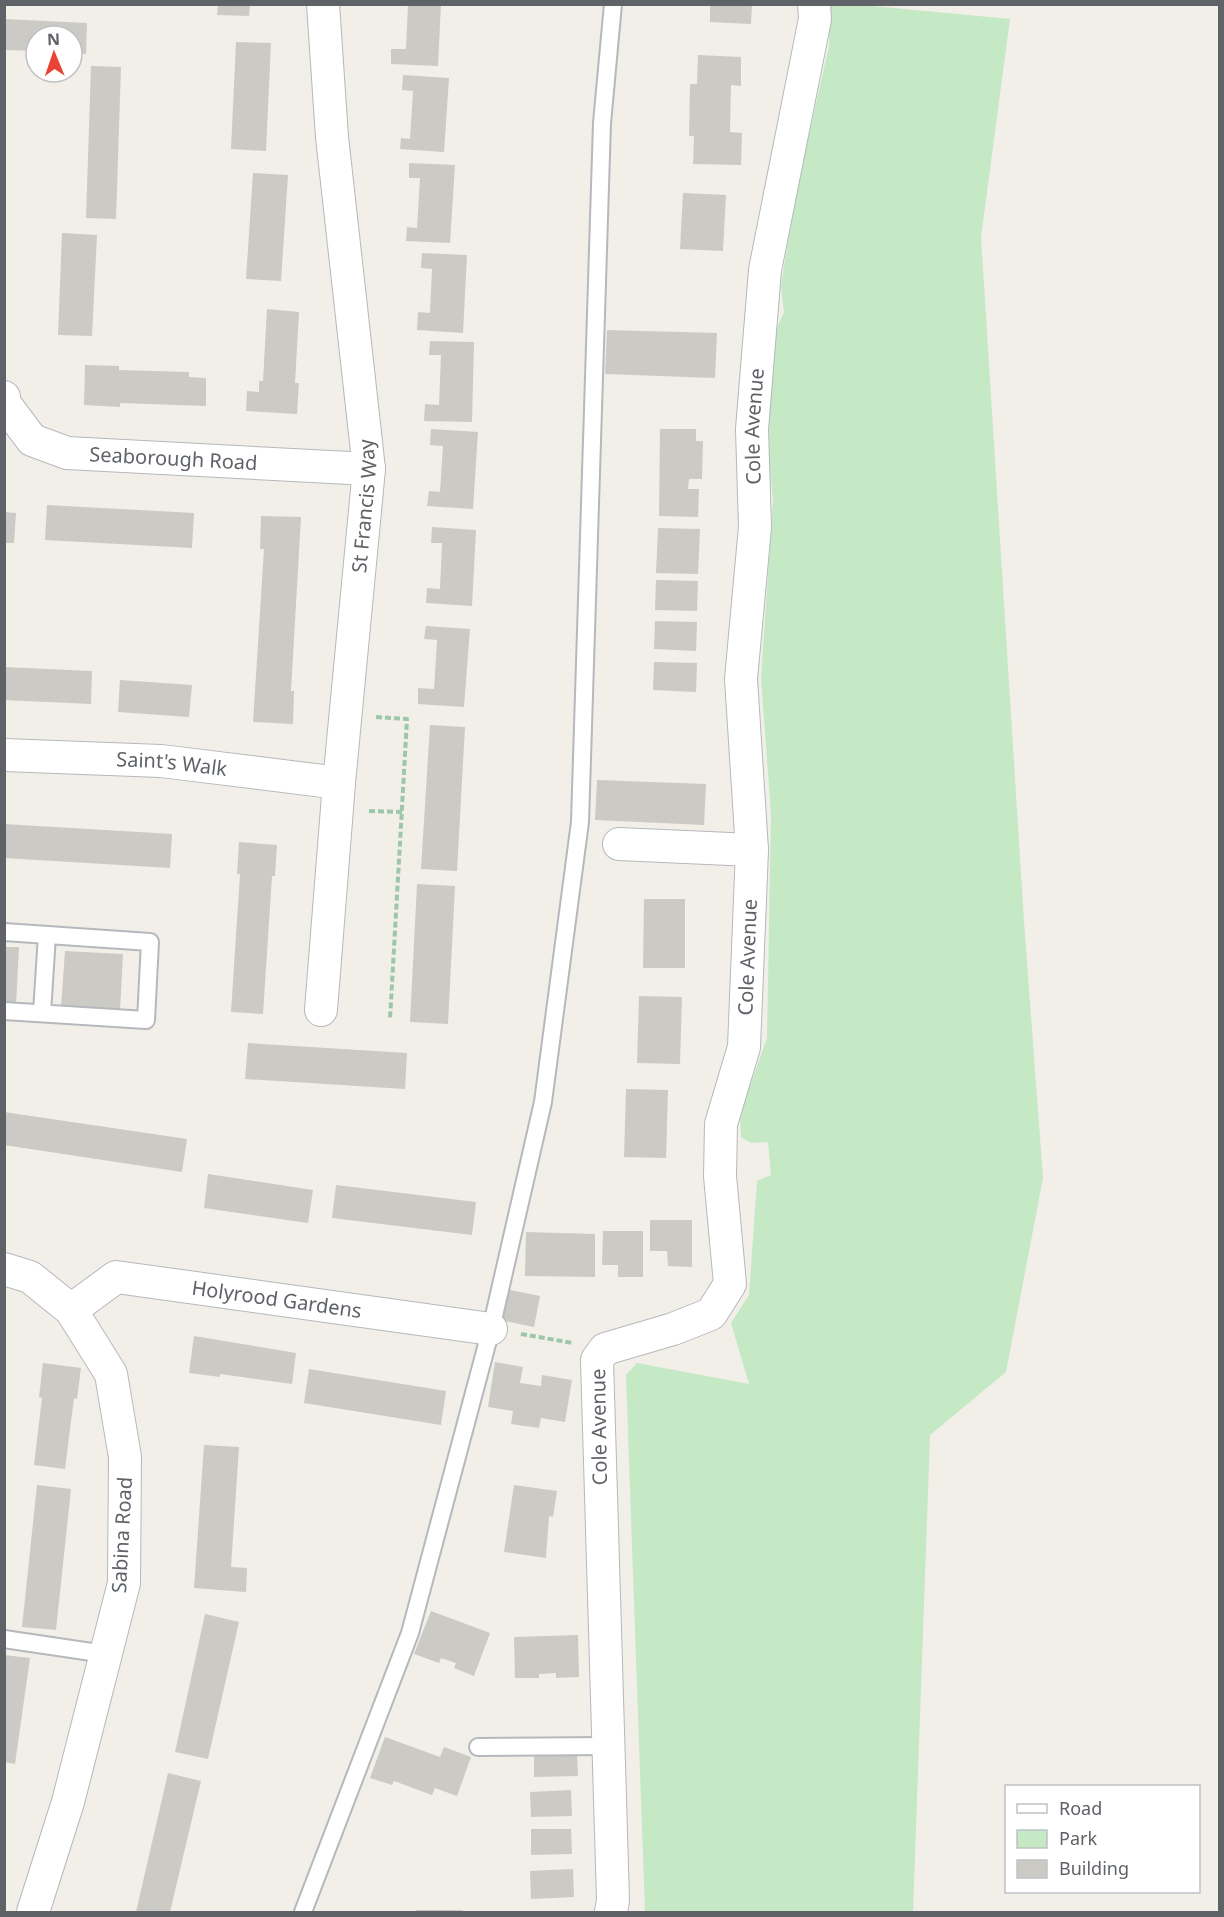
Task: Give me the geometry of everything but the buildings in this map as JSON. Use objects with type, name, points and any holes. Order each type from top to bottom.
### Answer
[{"type":"street","name":"St Francis Way","points":[[321,1010],[339,783],[369,470],[332,137],[323,4]]},
{"type":"street","name":"Cole Avenue","points":[[611,1912],[613,1900],[597,1360],[605,1349],[673,1329],[711,1314],[730,1284],[720,1176],[721,1124],[744,1047],[752,850],[741,679],[754,527],[752,429],[765,270],[815,19],[814,4]]},
{"type":"street","name":"Seaborough Road","points":[[4,398],[5,404],[32,440],[67,453],[369,470]]},
{"type":"street","name":"Saint's Walk","points":[[4,755],[161,761],[339,783]]},
{"type":"street","points":[[619,844],[752,850]]},
{"type":"street","name":"Sabina Road","points":[[4,1269],[30,1277],[71,1310],[111,1374],[125,1457],[124,1582],[68,1802],[33,1912]]},
{"type":"street","name":"Holyrood Gardens","points":[[71,1310],[116,1277],[490,1329]]},
{"type":"lane","points":[[303,1912],[410,1634],[490,1329],[543,1102],[580,822],[602,123],[613,4]]},
{"type":"lane","points":[[4,932],[150,942],[146,1020],[4,1011]]},
{"type":"lane","points":[[42,1013],[46,935]]},
{"type":"lane","points":[[4,1639],[105,1654]]},
{"type":"lane","points":[[478,1747],[608,1746]]},
{"type":"path","points":[[373,716],[407,719],[390,1019]]},
{"type":"path","points":[[369,811],[402,812]]},
{"type":"path","points":[[490,1329],[605,1349]]},
{"type":"green space","points":[[830,5],[862,5],[1010,19],[981,237],[1024,922],[1043,1178],[1006,1372],[930,1435],[913,1912],[645,1912],[626,1375],[637,1363],[749,1384],[731,1323],[749,1295],[757,1181],[771,1175],[768,1142],[751,1143],[741,1137],[740,1114],[767,1038],[771,814],[761,678],[773,501],[769,458],[771,341],[784,312],[781,286],[795,197],[829,46]]}]
